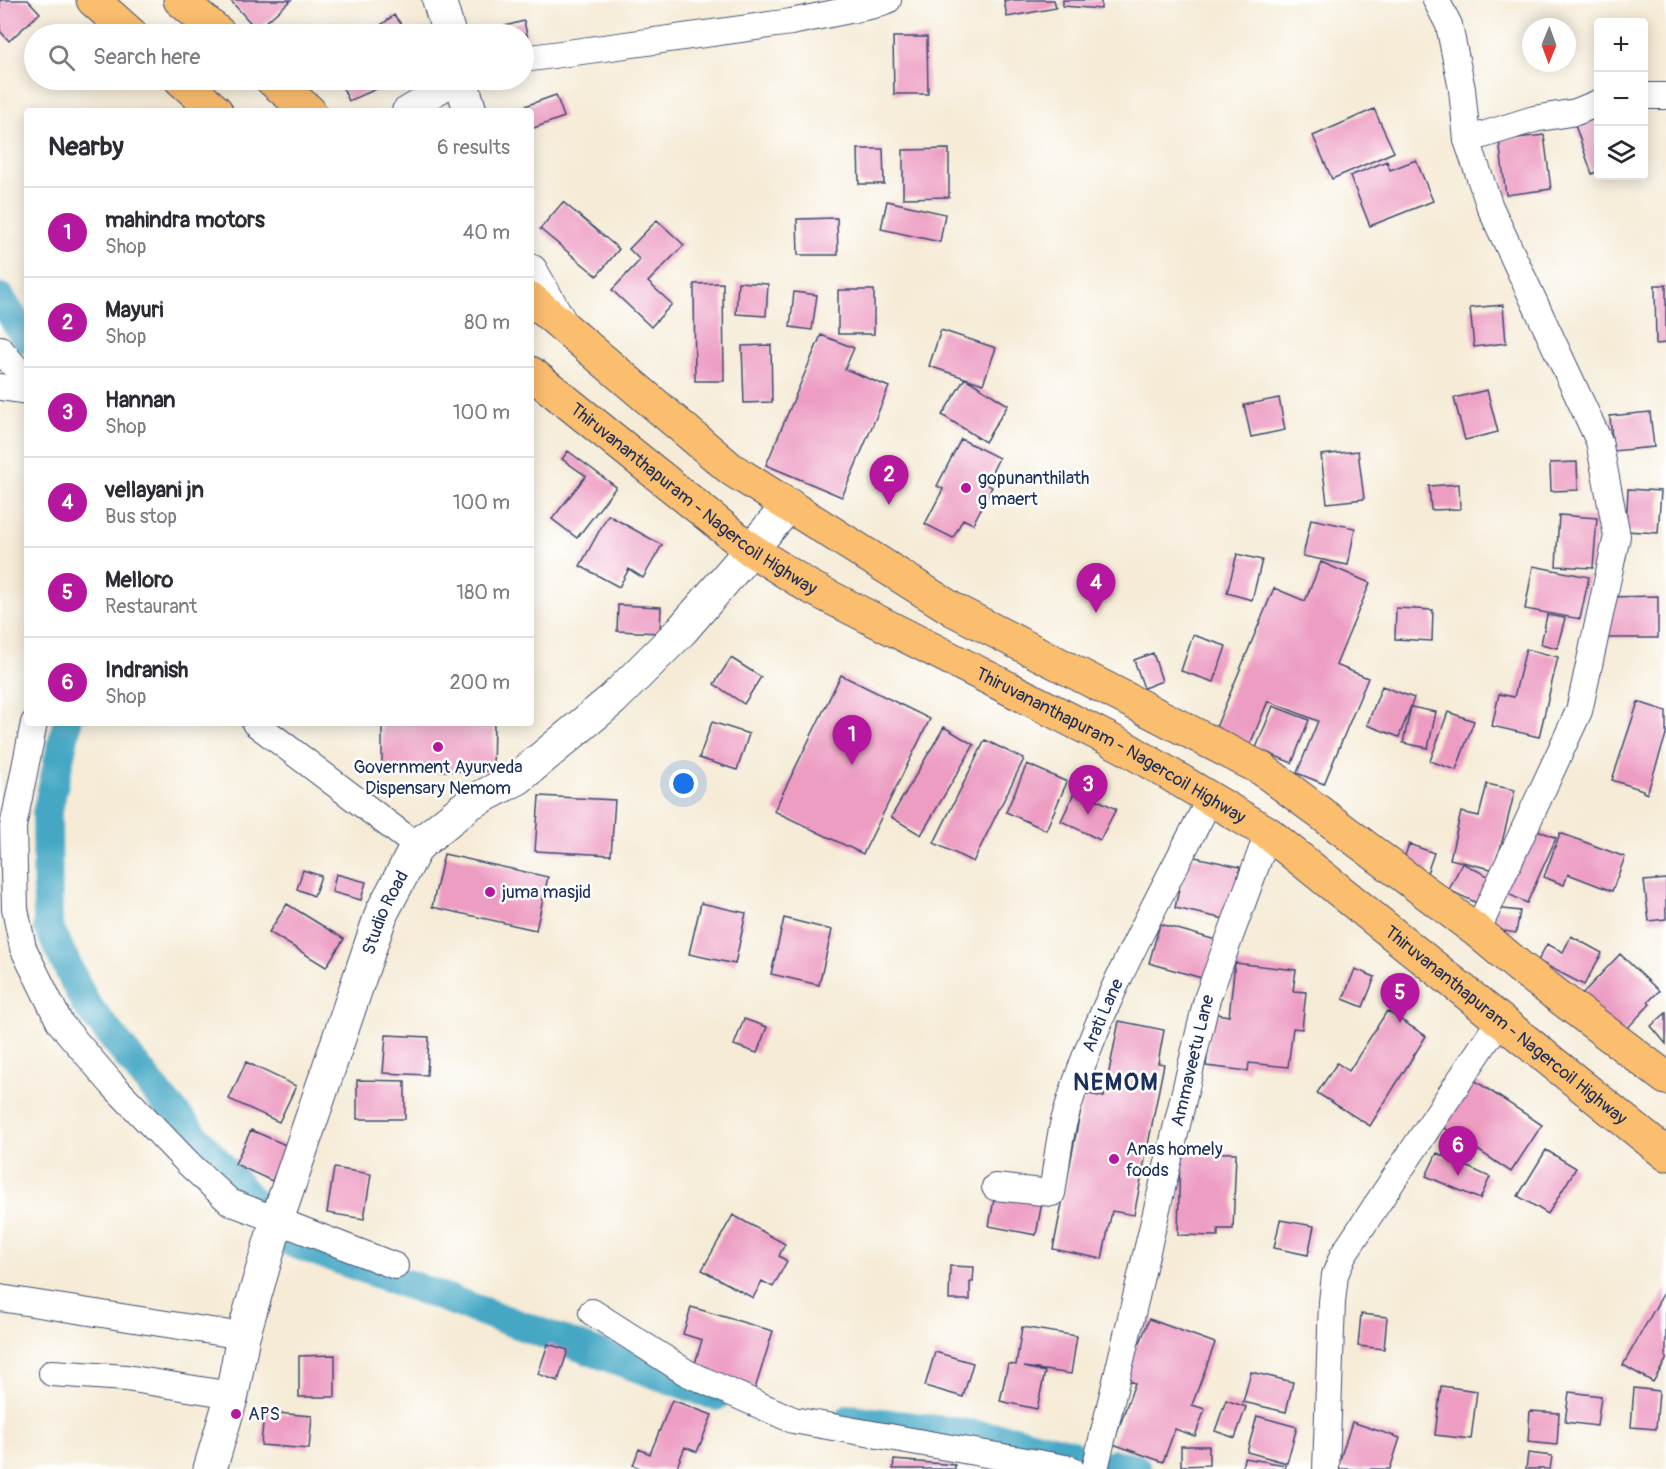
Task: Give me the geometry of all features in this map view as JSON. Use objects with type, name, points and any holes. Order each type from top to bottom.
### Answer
[{"type":"main road","points":[[93,0],[120,24]]},
{"type":"main road","points":[[180,0],[208,24]]},
{"type":"main road","points":[[192,90],[213,108]]},
{"type":"main road","points":[[284,90],[305,108]]},
{"type":"main road","points":[[534,302],[731,469],[954,610],[1262,769],[1666,1078]]},
{"type":"main road","name":"Thiruvananthapuram - Nagercoil Highway","points":[[534,375],[750,549],[808,586],[1124,747],[1268,833],[1666,1155]]},
{"type":"street","points":[[439,0],[446,24]]},
{"type":"street","points":[[534,58],[791,22],[888,0]]},
{"type":"street","points":[[1436,0],[1449,25],[1462,89],[1467,140],[1490,207],[1599,441],[1617,536],[1579,711],[1477,932]]},
{"type":"street","points":[[410,108],[442,90]]},
{"type":"street","points":[[456,108],[458,90]]},
{"type":"street","points":[[463,90],[469,108]]},
{"type":"street","points":[[1648,96],[1666,96]]},
{"type":"street","points":[[1467,140],[1534,119],[1576,112],[1594,106]]},
{"type":"street","points":[[534,276],[563,328]]},
{"type":"street","points":[[0,350],[24,378]]},
{"type":"street","points":[[0,387],[24,391]]},
{"type":"street","name":"Studio Road","points":[[210,1469],[232,1395],[243,1336],[278,1220],[382,912],[417,846],[470,803],[518,778],[613,699],[682,630],[789,505]]},
{"type":"street","points":[[33,726],[13,827],[15,909],[23,948],[60,1023],[112,1084],[190,1166],[230,1202],[395,1266]]},
{"type":"street","points":[[259,726],[417,846]]},
{"type":"street","name":"Arati Lane","points":[[995,1186],[1052,1193],[1064,1122],[1103,1014],[1131,952],[1210,797]]},
{"type":"street","name":"Ammaveetu Lane","points":[[1095,1469],[1207,999],[1268,833]]},
{"type":"street","points":[[0,935],[23,948]]},
{"type":"street","points":[[1326,1469],[1335,1275],[1343,1255],[1500,1020]]},
{"type":"street","points":[[0,1298],[243,1336]]},
{"type":"street","points":[[592,1312],[687,1373],[794,1420],[1071,1469]]},
{"type":"street","points":[[52,1373],[126,1378],[232,1395]]},
{"type":"building","points":[[0,0],[28,0],[40,13],[28,24],[24,24],[24,27],[9,41],[0,31]]},
{"type":"building","points":[[230,0],[291,0],[264,24],[252,24]]},
{"type":"building","points":[[1004,0],[1054,0],[1056,8],[1007,17]]},
{"type":"building","points":[[1063,0],[1101,0],[1101,9],[1063,6]]},
{"type":"building","points":[[394,15],[401,24],[383,24]]},
{"type":"building","points":[[893,37],[927,37],[928,94],[894,94]]},
{"type":"building","points":[[344,90],[374,90],[349,101]]},
{"type":"building","points":[[556,95],[564,117],[534,128],[534,108],[519,108]]},
{"type":"building","points":[[1374,109],[1394,152],[1332,179],[1313,136]]},
{"type":"building","points":[[1594,119],[1594,173],[1592,174],[1575,125]]},
{"type":"building","points":[[1544,135],[1551,189],[1506,195],[1499,140]]},
{"type":"building","points":[[858,149],[883,149],[884,184],[859,184]]},
{"type":"building","points":[[949,149],[949,197],[903,198],[903,150]]},
{"type":"building","points":[[1416,160],[1433,201],[1370,226],[1350,176],[1387,161],[1390,170]]},
{"type":"building","points":[[887,201],[945,214],[940,242],[881,229]]},
{"type":"building","points":[[563,202],[619,249],[597,276],[540,229]]},
{"type":"building","points":[[837,218],[838,255],[798,255],[797,219]]},
{"type":"building","points":[[657,220],[684,245],[648,282],[672,304],[651,327],[612,290],[640,260],[629,249]]},
{"type":"building","points":[[738,282],[768,284],[766,316],[736,314]]},
{"type":"building","points":[[723,283],[724,381],[695,381],[694,284]]},
{"type":"building","points":[[1655,285],[1666,285],[1666,343],[1656,344]]},
{"type":"building","points":[[838,290],[874,290],[874,334],[838,334]]},
{"type":"building","points":[[794,292],[817,295],[812,330],[790,327]]},
{"type":"building","points":[[1503,305],[1506,343],[1474,347],[1470,308]]},
{"type":"building","points":[[941,330],[996,348],[983,384],[929,366]]},
{"type":"building","points":[[821,335],[854,348],[845,369],[889,387],[842,497],[766,465]]},
{"type":"building","points":[[771,345],[772,402],[744,403],[742,346]]},
{"type":"building","points":[[965,378],[1008,405],[985,442],[942,415]]},
{"type":"building","points":[[1487,390],[1498,432],[1465,440],[1454,398]]},
{"type":"building","points":[[1279,398],[1285,430],[1251,437],[1244,405]]},
{"type":"building","points":[[1650,412],[1654,447],[1613,451],[1610,416]]},
{"type":"building","name":"gopunanthilath g maert","points":[[961,439],[999,458],[986,484],[992,487],[973,524],[963,519],[953,538],[925,524],[943,489],[937,486]]},
{"type":"building","points":[[568,451],[616,487],[577,538],[552,519],[586,476],[562,459]]},
{"type":"building","points":[[1358,451],[1364,499],[1327,503],[1321,455]]},
{"type":"building","points":[[1577,462],[1578,490],[1551,491],[1550,463]]},
{"type":"building","points":[[1459,484],[1460,509],[1431,510],[1429,486]]},
{"type":"building","points":[[1628,489],[1661,491],[1658,533],[1626,531]]},
{"type":"building","points":[[608,515],[662,545],[643,578],[629,569],[619,587],[580,566]]},
{"type":"building","points":[[1559,515],[1597,518],[1593,568],[1556,566]]},
{"type":"building","points":[[1311,519],[1355,528],[1348,565],[1303,556]]},
{"type":"building","points":[[1237,554],[1262,560],[1252,600],[1227,593]]},
{"type":"building","points":[[1321,562],[1370,583],[1336,665],[1368,678],[1324,784],[1297,773],[1318,721],[1268,701],[1249,747],[1214,732],[1274,588],[1305,601]]},
{"type":"building","points":[[1533,566],[1589,577],[1580,619],[1525,609]]},
{"type":"building","points":[[1658,596],[1658,638],[1606,638],[1606,597]]},
{"type":"building","points":[[618,605],[661,607],[660,633],[617,631]]},
{"type":"building","points":[[1396,608],[1433,610],[1432,641],[1395,639]]},
{"type":"building","points":[[1547,615],[1565,618],[1557,648],[1541,644]]},
{"type":"building","points":[[1193,635],[1226,646],[1214,682],[1181,671]]},
{"type":"building","points":[[1526,649],[1558,657],[1539,737],[1492,726],[1499,694],[1514,697]]},
{"type":"building","points":[[1153,653],[1162,681],[1144,688],[1134,660]]},
{"type":"building","points":[[731,658],[761,677],[744,704],[714,684]]},
{"type":"building","points":[[841,675],[930,719],[863,854],[774,811]]},
{"type":"building","points":[[1382,686],[1414,698],[1399,737],[1367,725]]},
{"type":"building","points":[[1638,702],[1666,711],[1666,735],[1647,794],[1643,790],[1612,780]]},
{"type":"building","points":[[1273,706],[1309,720],[1292,763],[1256,748]]},
{"type":"building","points":[[1411,707],[1436,712],[1428,748],[1403,743]]},
{"type":"building","points":[[1448,712],[1474,721],[1456,770],[1430,761]]},
{"type":"building","points":[[712,722],[749,734],[737,770],[699,758]]},
{"type":"building","name":"Government Ayurveda Dispensary Nemom","points":[[382,726],[494,726],[493,771],[382,771]]},
{"type":"building","points":[[944,727],[974,745],[921,835],[891,817]]},
{"type":"building","points":[[985,740],[1024,759],[973,862],[934,843]]},
{"type":"building","points":[[1027,764],[1067,782],[1046,830],[1006,812]]},
{"type":"building","points":[[1487,784],[1515,790],[1495,870],[1450,859],[1461,812],[1479,816]]},
{"type":"building","points":[[1076,789],[1116,809],[1100,840],[1061,821]]},
{"type":"building","points":[[539,796],[615,800],[611,855],[535,851]]},
{"type":"building","points":[[1531,827],[1556,838],[1527,903],[1502,891]]},
{"type":"building","points":[[1560,833],[1625,857],[1612,891],[1568,874],[1564,885],[1544,877]]},
{"type":"building","points":[[1409,844],[1434,853],[1427,873],[1402,864]]},
{"type":"building","name":"juma masjid","points":[[444,854],[548,877],[536,930],[432,907]]},
{"type":"building","points":[[1186,855],[1240,867],[1229,920],[1175,908]]},
{"type":"building","points":[[1462,863],[1494,879],[1481,905],[1449,890]]},
{"type":"building","points":[[303,870],[321,876],[314,896],[297,889]]},
{"type":"building","points":[[336,874],[366,882],[361,900],[332,892]]},
{"type":"building","points":[[1666,879],[1666,919],[1649,921],[1644,881]]},
{"type":"building","points":[[701,903],[746,913],[735,964],[689,954]]},
{"type":"building","points":[[287,904],[344,939],[326,967],[269,932]]},
{"type":"building","points":[[1495,908],[1520,911],[1516,933],[1492,929]]},
{"type":"building","points":[[784,918],[832,930],[819,985],[771,974]]},
{"type":"building","points":[[1160,924],[1216,940],[1205,979],[1149,963]]},
{"type":"building","points":[[1571,936],[1602,953],[1584,985],[1538,961],[1547,944],[1563,952]]},
{"type":"building","points":[[1620,954],[1659,991],[1621,1035],[1580,996]]},
{"type":"building","points":[[1235,963],[1296,970],[1293,991],[1306,992],[1302,1029],[1293,1028],[1288,1067],[1249,1063],[1248,1071],[1206,1066],[1212,1013],[1229,1016]]},
{"type":"building","points":[[1355,969],[1375,977],[1363,1007],[1343,999]]},
{"type":"building","points":[[1387,1011],[1426,1036],[1370,1126],[1317,1093],[1337,1063],[1349,1071]]},
{"type":"building","points":[[1666,1013],[1666,1044],[1651,1026]]},
{"type":"building","points":[[744,1019],[767,1027],[757,1053],[734,1045]]},
{"type":"building","points":[[1119,1021],[1164,1030],[1158,1063],[1164,1064],[1134,1215],[1112,1211],[1102,1259],[1053,1249],[1084,1093],[1104,1097]]},
{"type":"building","points":[[386,1035],[429,1037],[427,1075],[383,1073]]},
{"type":"building","points":[[246,1062],[296,1086],[279,1122],[229,1099]]},
{"type":"building","points":[[357,1080],[405,1081],[405,1119],[357,1119]]},
{"type":"building","points":[[1474,1080],[1542,1125],[1511,1172],[1443,1127]]},
{"type":"building","points":[[251,1130],[288,1146],[272,1181],[235,1164]]},
{"type":"building","points":[[1546,1150],[1576,1168],[1548,1214],[1518,1196]]},
{"type":"building","points":[[1180,1152],[1236,1153],[1233,1229],[1218,1229],[1218,1236],[1178,1235]]},
{"type":"building","points":[[1437,1153],[1490,1177],[1480,1199],[1426,1176]]},
{"type":"building","points":[[334,1168],[371,1174],[364,1219],[327,1213]]},
{"type":"building","points":[[995,1194],[1042,1202],[1036,1235],[989,1226]]},
{"type":"building","points":[[733,1215],[785,1244],[779,1256],[787,1261],[773,1287],[762,1281],[753,1298],[702,1270]]},
{"type":"building","points":[[1280,1220],[1314,1226],[1308,1255],[1274,1248]]},
{"type":"building","points":[[950,1266],[974,1267],[973,1282],[970,1282],[970,1300],[949,1300]]},
{"type":"building","points":[[1666,1289],[1666,1360],[1653,1382],[1623,1365]]},
{"type":"building","points":[[691,1307],[773,1331],[755,1389],[693,1370],[702,1340],[683,1334]]},
{"type":"building","points":[[1361,1314],[1387,1317],[1384,1349],[1358,1346]]},
{"type":"building","points":[[1149,1319],[1215,1343],[1192,1405],[1205,1409],[1195,1436],[1175,1429],[1163,1462],[1113,1444],[1135,1383],[1118,1376],[1131,1340],[1140,1343]]},
{"type":"building","points":[[1022,1327],[1077,1336],[1071,1374],[1024,1367],[1045,1372],[1037,1409],[1000,1401],[1008,1364],[1016,1365]]},
{"type":"building","points":[[548,1344],[568,1350],[558,1381],[538,1374]]},
{"type":"building","points":[[935,1352],[973,1363],[963,1397],[925,1386]]},
{"type":"building","points":[[335,1355],[335,1397],[299,1397],[299,1356]]},
{"type":"building","points":[[1251,1372],[1293,1382],[1286,1412],[1243,1402]]},
{"type":"building","points":[[1441,1386],[1477,1391],[1471,1439],[1435,1435]]},
{"type":"building","points":[[1634,1388],[1659,1391],[1656,1429],[1631,1427]]},
{"type":"building","points":[[1569,1392],[1601,1396],[1597,1426],[1565,1422]]},
{"type":"building","points":[[672,1400],[712,1415],[697,1452],[685,1447],[676,1469],[642,1469],[633,1465],[639,1449],[650,1454]]},
{"type":"building","points":[[1226,1400],[1246,1407],[1235,1438],[1215,1431]]},
{"type":"building","points":[[1530,1411],[1559,1413],[1557,1445],[1528,1442]]},
{"type":"building","points":[[264,1412],[312,1416],[309,1449],[261,1445]]},
{"type":"building","points":[[1257,1416],[1297,1427],[1287,1463],[1247,1452]]},
{"type":"building","points":[[1352,1422],[1400,1438],[1390,1469],[1337,1469]]},
{"type":"building","points":[[1181,1446],[1209,1446],[1209,1465],[1181,1466]]},
{"type":"building","points":[[1528,1453],[1552,1456],[1550,1469],[1526,1469]]},
{"type":"building","points":[[1244,1458],[1286,1465],[1285,1469],[1242,1469]]},
{"type":"building","points":[[894,1460],[955,1465],[955,1469],[893,1469]]},
{"type":"waterway","points":[[0,298],[24,334]]},
{"type":"waterway","points":[[66,726],[47,814],[48,926],[85,1003],[164,1101],[251,1200],[261,1208]]},
{"type":"waterway","points":[[293,1243],[716,1396]]},
{"type":"waterway","points":[[850,1419],[1015,1440],[1069,1453]]},
{"type":"waterway","points":[[1115,1464],[1136,1469]]},
{"type":"place","name":"gopunanthilath g maert","points":[[966,488]]},
{"type":"place","name":"Mayuri","points":[[889,505]]},
{"type":"place","name":"vellayani jn","points":[[1096,613]]},
{"type":"place","name":"Government Ayurveda Dispensary Nemom","points":[[438,747]]},
{"type":"place","name":"mahindra motors","points":[[852,765]]},
{"type":"place","name":"Hannan","points":[[1088,815]]},
{"type":"place","name":"juma masjid","points":[[490,892]]},
{"type":"place","name":"Melloro","points":[[1400,1023]]},
{"type":"place","name":"Anas homely foods","points":[[1114,1159]]},
{"type":"place","name":"Indranish","points":[[1458,1176]]},
{"type":"place","name":"APS","points":[[236,1414]]},
{"type":"district","name":"NEMOM","points":[[1116,1082]]}]
